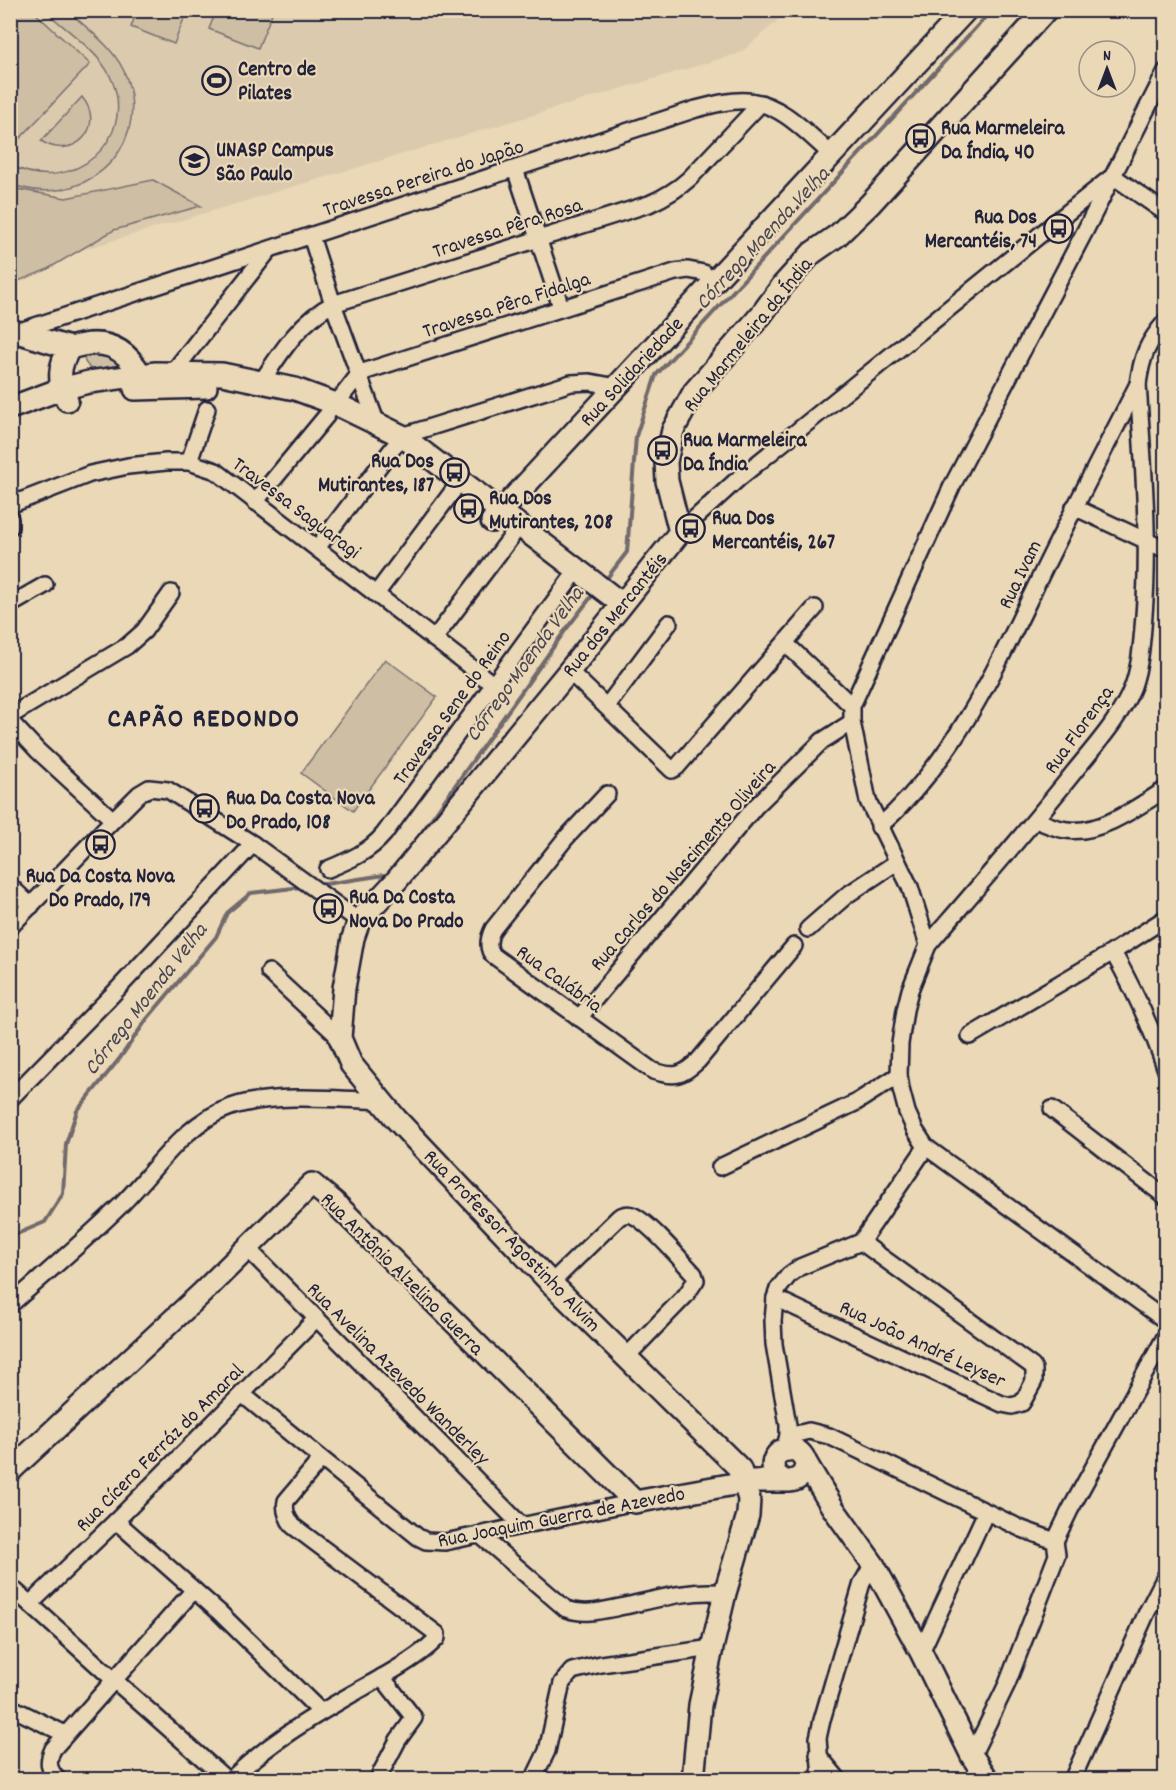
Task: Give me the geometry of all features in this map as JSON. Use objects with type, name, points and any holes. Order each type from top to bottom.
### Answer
[{"type":"street","name":"Rua Solidariedade","points":[[492,512],[827,151],[948,10]]},
{"type":"street","name":"Rua Solidariedade","points":[[609,385],[704,273],[966,10]]},
{"type":"street","name":"Rua Marmeleira da Índia","points":[[680,532],[667,481],[666,462],[673,430],[694,392],[812,253],[838,235],[870,204],[1046,10]]},
{"type":"street","points":[[928,945],[910,887],[879,827],[865,790],[852,714],[952,486],[1166,71]]},
{"type":"street","name":"Travessa Pereira do Japão","points":[[14,331],[696,109],[732,101],[761,103],[789,118],[827,151]]},
{"type":"street","name":"Travessa Pêra Rosa","points":[[262,381],[282,350],[298,331],[323,309],[333,304],[650,204],[678,189],[761,103]]},
{"type":"street","points":[[515,169],[561,308]]},
{"type":"street","name":"Rua dos Mercantéis","points":[[381,1101],[351,1064],[340,1038],[344,988],[353,938],[351,915],[397,880],[569,671],[614,607],[680,532],[753,467],[1113,176]]},
{"type":"street","points":[[1113,176],[1166,213]]},
{"type":"street","points":[[311,236],[333,304],[377,423]]},
{"type":"street","points":[[173,372],[270,249]]},
{"type":"street","name":"Travessa Pêra Fidalga","points":[[360,373],[675,272],[688,270],[704,273]]},
{"type":"street","name":"Rua Ivam","points":[[879,827],[895,813],[929,773],[981,698],[1074,507],[1138,384],[1147,346],[1166,321]]},
{"type":"street","points":[[14,331],[70,348],[97,343],[111,346],[133,362],[140,374]]},
{"type":"street","points":[[65,395],[60,367],[70,348]]},
{"type":"street","points":[[10,422],[89,382],[140,374],[173,372],[222,374],[295,389],[398,442],[492,512],[574,578]]},
{"type":"street","points":[[255,502],[360,373]]},
{"type":"street","points":[[317,548],[398,442],[571,383],[609,385]]},
{"type":"street","name":"Rua Florença","points":[[926,1147],[915,1130],[908,1112],[900,1089],[899,1075],[900,1044],[905,1010],[910,990],[928,945],[1036,820],[1098,743],[1126,703],[1140,662],[1148,542],[1138,384]]},
{"type":"street","points":[[10,408],[65,395],[135,388],[207,387],[266,395],[308,407],[332,409],[377,423],[453,491],[492,512],[512,536],[614,607]]},
{"type":"street","points":[[189,462],[207,409]]},
{"type":"street","name":"Travessa Saguaragi","points":[[10,505],[90,474],[128,466],[189,462],[216,471],[494,685]]},
{"type":"street","points":[[376,594],[453,491]]},
{"type":"street","points":[[1074,507],[1166,550]]},
{"type":"street","points":[[10,519],[10,527]]},
{"type":"street","points":[[434,639],[512,536]]},
{"type":"street","name":"Travessa Sene do Reino","points":[[328,869],[374,846],[574,578]]},
{"type":"street","points":[[10,605],[45,585]]},
{"type":"street","points":[[113,820],[38,751],[10,718],[127,646],[144,631],[171,592]]},
{"type":"street","points":[[569,671],[672,770],[816,608]]},
{"type":"street","points":[[607,706],[669,624]]},
{"type":"street","points":[[785,643],[852,714]]},
{"type":"street","name":"Rua Carlos do Nascimento Oliveira","points":[[579,1018],[755,807],[852,714]]},
{"type":"street","points":[[10,927],[144,790],[158,788],[168,790],[253,844],[351,915]]},
{"type":"street","points":[[1036,820],[1056,828],[1081,830],[1114,819],[1166,789]]},
{"type":"street","name":"Rua Calábria","points":[[607,794],[537,873],[493,929],[489,941],[490,953],[653,1071],[677,1075],[686,1072],[698,1061],[794,946]]},
{"type":"street","points":[[10,1099],[113,994],[253,844]]},
{"type":"street","points":[[808,929],[847,895],[897,862]]},
{"type":"street","points":[[10,886],[31,906]]},
{"type":"street","points":[[970,1036],[1166,918]]},
{"type":"street","points":[[1113,952],[1155,1037],[1166,1070]]},
{"type":"street","points":[[269,972],[340,1038]]},
{"type":"street","points":[[720,1167],[855,1102],[899,1075]]},
{"type":"street","points":[[10,1305],[121,1206],[184,1137],[215,1114],[231,1107],[270,1099],[381,1101]]},
{"type":"street","name":"Rua Professor Agostinho Alvim","points":[[381,1101],[551,1283],[738,1465],[748,1481],[748,1515],[725,1593],[700,1705],[693,1779]]},
{"type":"street","points":[[1052,1109],[1166,1197]]},
{"type":"street","points":[[788,1481],[800,1478],[804,1474],[795,1449],[774,1344],[775,1298],[782,1282],[800,1268],[861,1242],[926,1147],[1166,1321]]},
{"type":"street","name":"Rua Antônio Alzelino Guerra","points":[[10,1471],[312,1184],[334,1202],[635,1502]]},
{"type":"street","points":[[551,1283],[619,1217],[631,1214],[643,1222],[694,1274],[696,1280],[686,1295],[627,1356]]},
{"type":"street","name":"Rua João André Leyser","points":[[775,1298],[1002,1404],[1012,1406],[1022,1402],[1034,1380],[1032,1366],[861,1242]]},
{"type":"street","name":"Rua Avelina Azevedo Wanderley","points":[[247,1248],[522,1526]]},
{"type":"street","name":"Rua Cícero Ferráz do Amaral","points":[[30,1604],[116,1521],[316,1319]]},
{"type":"street","points":[[972,1756],[1007,1684],[1057,1555],[1055,1541],[1166,1335]]},
{"type":"street","name":"Rua Joaquim Guerra de Azevedo","points":[[242,1394],[418,1537],[426,1541],[445,1542],[748,1481],[788,1481]]},
{"type":"street","points":[[748,1481],[795,1449],[829,1436],[986,1512],[1055,1541]]},
{"type":"street","points":[[795,1449],[773,1466],[774,1471],[788,1481],[810,1490],[833,1508]]},
{"type":"street","points":[[795,1449],[873,1564],[921,1652],[972,1756],[988,1779]]},
{"type":"street","points":[[10,1586],[113,1680],[229,1779],[285,1734],[382,1677],[436,1640],[437,1634],[293,1526],[289,1520],[285,1507],[286,1501],[321,1459]]},
{"type":"street","points":[[921,1652],[986,1512]]},
{"type":"street","points":[[116,1521],[194,1590],[321,1712]]},
{"type":"street","points":[[480,1535],[566,1609],[573,1612],[596,1612],[700,1593],[725,1593]]},
{"type":"street","points":[[821,1779],[818,1738],[822,1720],[862,1583],[873,1564]]},
{"type":"street","points":[[1072,1779],[1166,1575]]},
{"type":"street","points":[[58,1779],[49,1766],[49,1756],[65,1734],[194,1590]]},
{"type":"street","points":[[533,1779],[548,1751],[562,1683],[572,1671],[601,1664],[712,1648]]},
{"type":"street","points":[[377,1779],[398,1740],[414,1718],[382,1677]]},
{"type":"street","points":[[10,1707],[65,1734]]},
{"type":"street","points":[[818,1755],[839,1779]]},
{"type":"shaded area","points":[[11,10],[33,11],[90,64],[11,148]]},
{"type":"shaded area","points":[[216,10],[273,11],[258,48],[209,29]]},
{"type":"shaded area","name":"UNASP Campus São Paulo","points":[[11,11],[788,11],[740,53],[11,271]]},
{"type":"shaded area","points":[[45,11],[68,11],[110,50],[127,79],[132,106],[129,130],[119,152],[104,169],[84,182],[61,189],[36,190],[11,184],[11,165],[34,173],[56,174],[77,168],[95,156],[108,141],[116,121],[117,99],[105,67],[80,41]]},
{"type":"shaded area","points":[[137,11],[187,11],[174,44],[131,27]]},
{"type":"shaded area","points":[[82,97],[89,108],[91,119],[89,130],[83,138],[65,147],[53,146],[41,141]]},
{"type":"shaded area","points":[[153,180],[201,206],[114,230],[46,270],[11,284],[11,188],[66,198]]},
{"type":"shaded area","points":[[95,353],[107,356],[119,365],[91,370],[84,356]]},
{"type":"shaded area","points":[[385,659],[437,697],[353,811],[301,773]]},
{"type":"waterway","name":"Córrego Moenda Velha","points":[[604,582],[627,552],[636,436],[656,375],[992,10]]},
{"type":"waterway","name":"Córrego Moenda Velha","points":[[410,849],[595,592]]},
{"type":"waterway","name":"Córrego Moenda Velha","points":[[319,885],[391,874]]},
{"type":"waterway","name":"Córrego Moenda Velha","points":[[10,1232],[17,1234],[45,1222],[63,1194],[66,1144],[77,1111],[120,1058],[147,1019],[216,937],[227,913],[251,893],[302,887]]},
{"type":"place","name":"Centro de Pilates","points":[[217,80]]},
{"type":"place","name":"Rua Marmeleira Da Índia, 40","points":[[920,139]]},
{"type":"place","name":"UNASP Campus São Paulo","points":[[195,161]]},
{"type":"place","name":"Rua Dos Mercantéis, 74","points":[[1058,228]]},
{"type":"place","name":"Rua Marmeleira Da Índia","points":[[662,451]]},
{"type":"place","name":"Rua Dos Mutirantes, 187","points":[[455,472]]},
{"type":"place","name":"Rua Dos Mutirantes, 208","points":[[468,509]]},
{"type":"place","name":"Rua Dos Mercantéis, 267","points":[[691,529]]},
{"type":"place","name":"Rua Da Costa Nova Do Prado, 108","points":[[205,809]]},
{"type":"place","name":"Rua Da Costa Nova Do Prado, 179","points":[[100,844]]},
{"type":"place","name":"Rua Da Costa Nova Do Prado","points":[[328,908]]},
{"type":"district","name":"CAPÃO REDONDO","points":[[204,717]]}]
